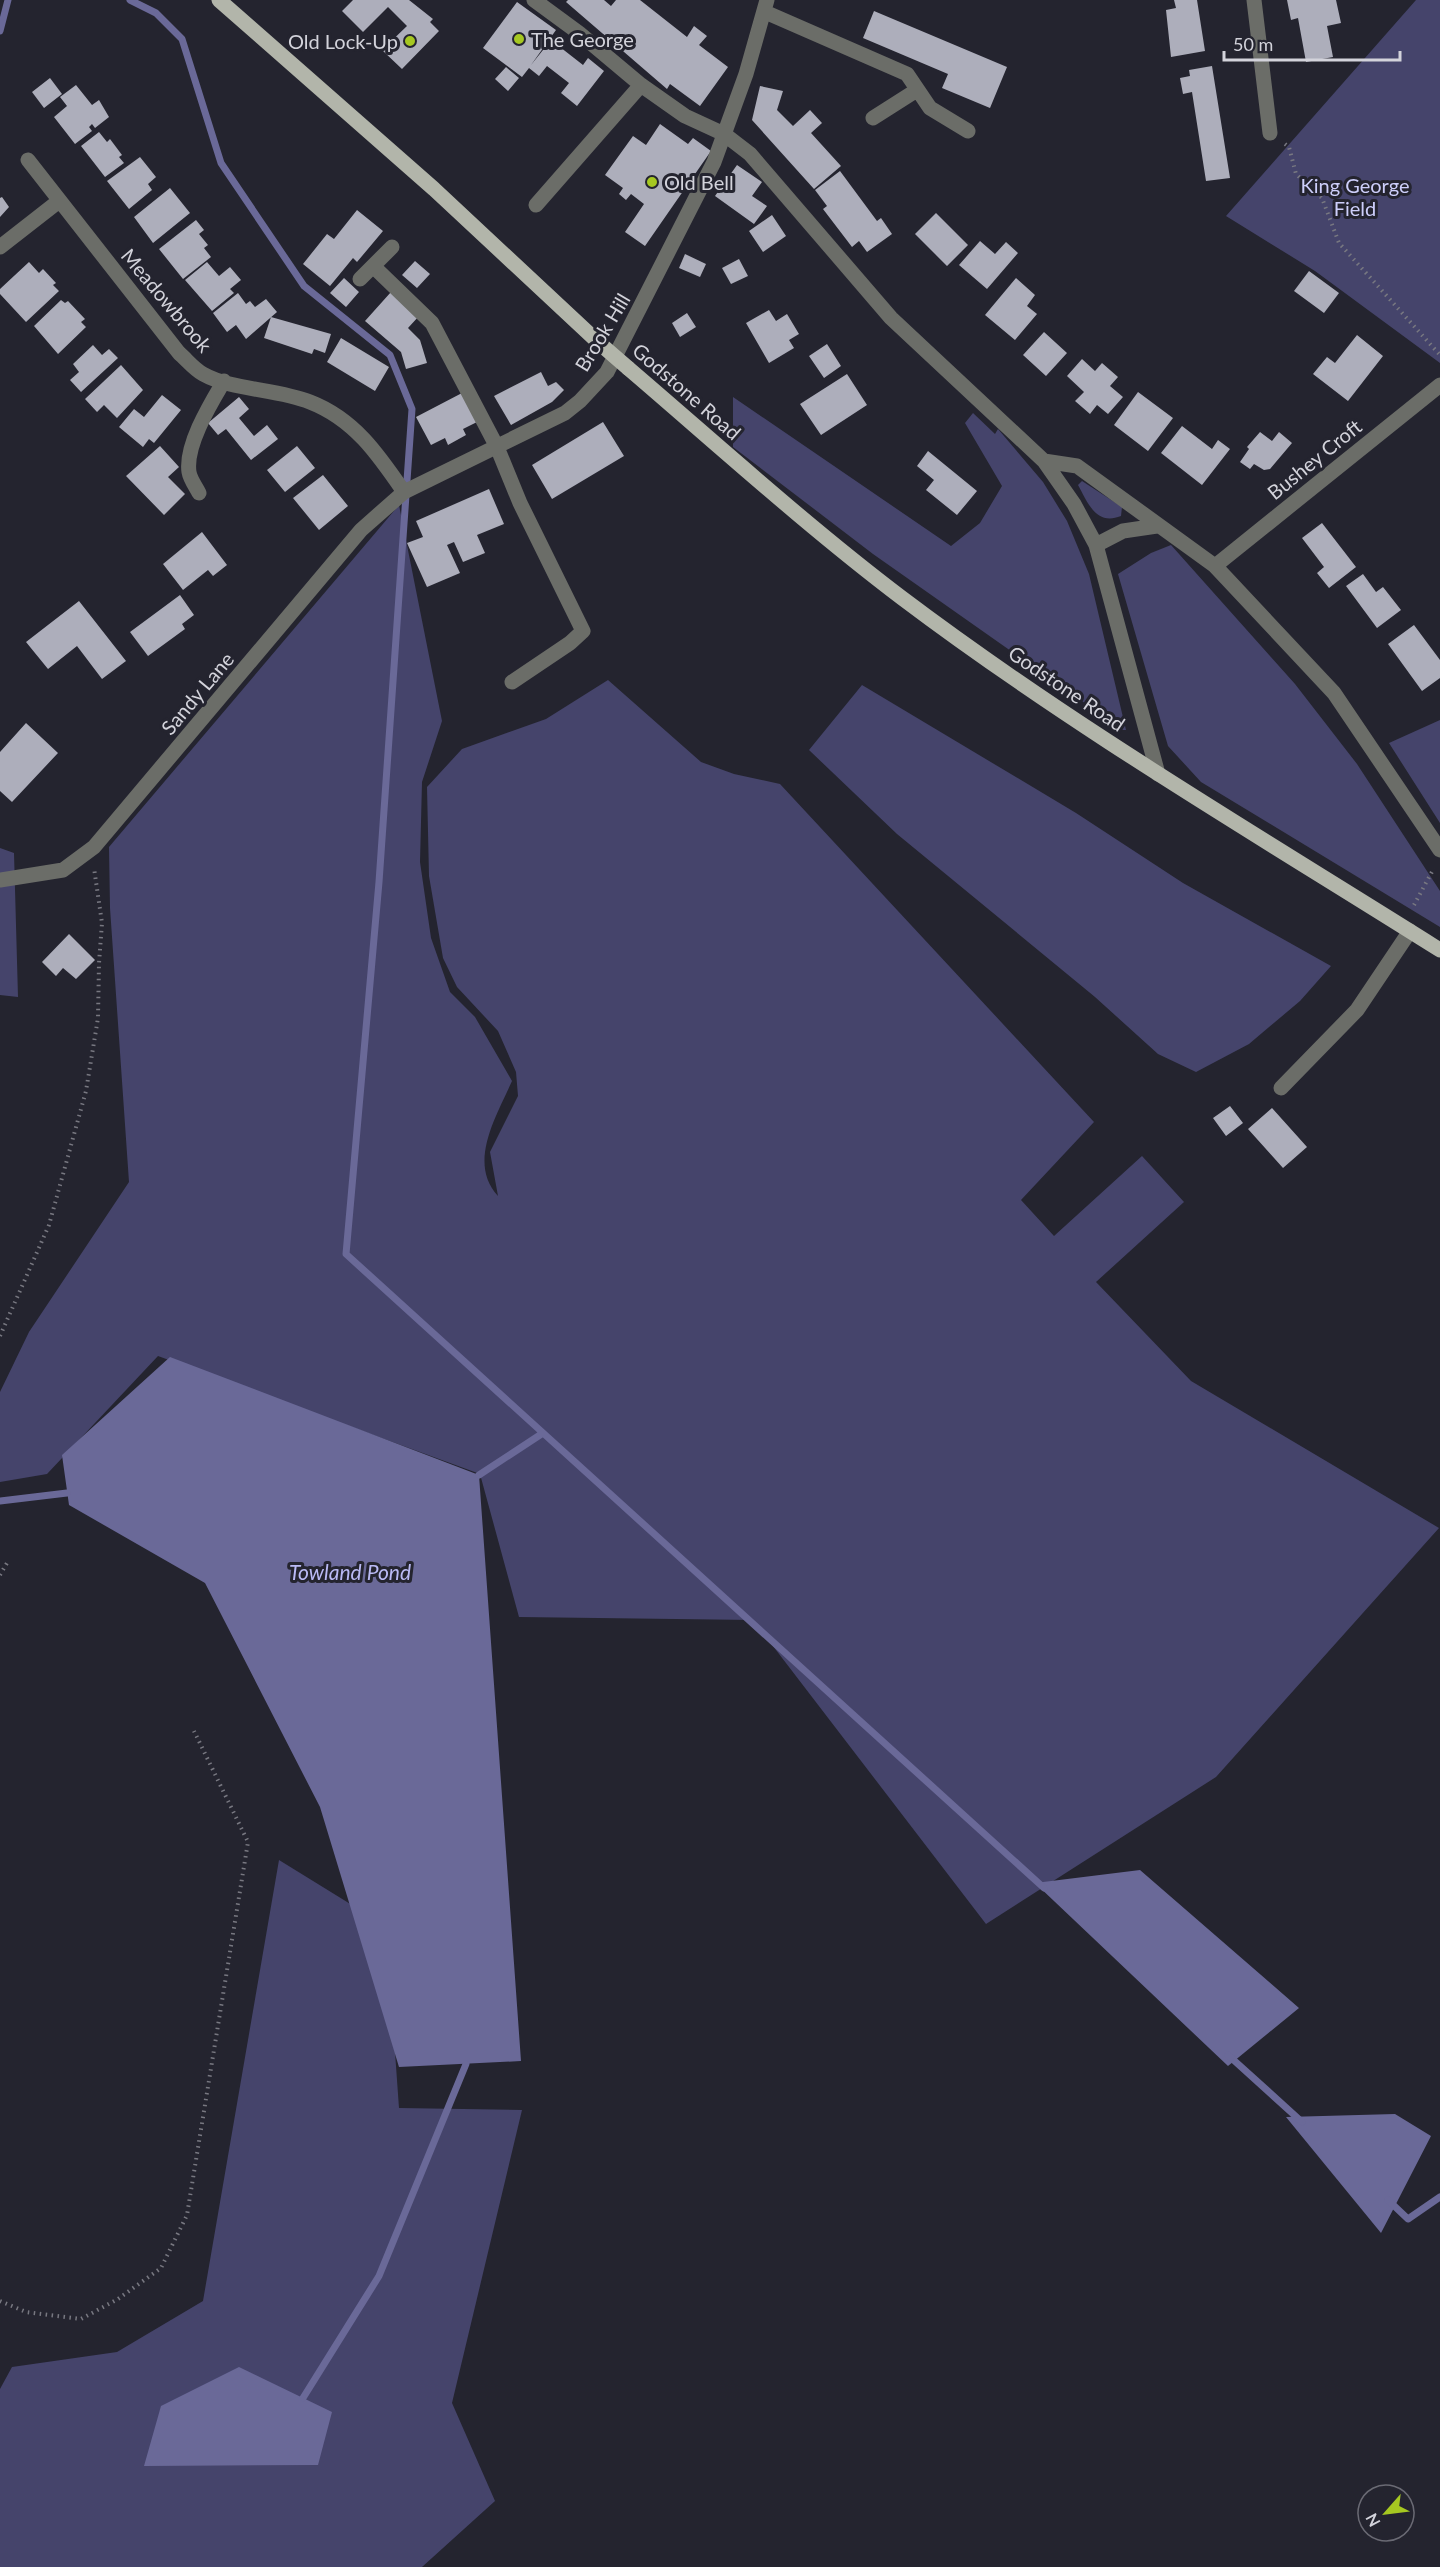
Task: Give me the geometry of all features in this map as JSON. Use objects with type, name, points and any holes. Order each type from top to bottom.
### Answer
[{"type":"main road","name":"Godstone Road","points":[[219,0],[434,189],[598,342],[900,597],[1022,684],[1158,774],[1440,950]]},
{"type":"street","name":"Godstone Road","points":[[534,0],[579,33],[641,85],[685,116],[724,134],[750,154],[891,318],[1044,461],[1074,504],[1096,545],[1158,774]]},
{"type":"street","points":[[1254,0],[1270,134]]},
{"type":"street","points":[[766,6],[907,74],[930,108],[968,131]]},
{"type":"street","name":"Brook Hill","points":[[404,492],[566,413],[608,372],[714,162],[766,6]]},
{"type":"street","points":[[536,205],[641,85]]},
{"type":"street","points":[[873,118],[917,90]]},
{"type":"street","name":"Meadowbrook","points":[[28,160],[179,353],[203,374],[310,402],[347,422],[372,447],[404,492]]},
{"type":"street","points":[[0,247],[60,201]]},
{"type":"street","points":[[360,279],[392,247]]},
{"type":"street","points":[[374,266],[432,323],[497,447],[520,503],[583,631],[570,643],[512,682]]},
{"type":"street","points":[[199,493],[189,472],[192,447],[209,406],[224,381]]},
{"type":"street","name":"Bushey Croft","points":[[1215,566],[1440,385]]},
{"type":"street","points":[[1044,461],[1077,466],[1215,566],[1334,693],[1440,850]]},
{"type":"street","name":"Sandy Lane","points":[[0,880],[63,870],[94,847],[361,530],[404,492]]},
{"type":"street","points":[[1096,545],[1123,531],[1157,526]]},
{"type":"street","points":[[1281,1088],[1357,1011],[1410,931]]},
{"type":"path","points":[[1270,134],[1289,147],[1296,174],[1322,198],[1339,243],[1440,355]]},
{"type":"path","points":[[0,1336],[50,1225],[86,1091],[98,1018],[102,923],[94,847]]},
{"type":"path","points":[[1414,904],[1435,866]]},
{"type":"path","points":[[0,1575],[7,1563]]},
{"type":"path","points":[[0,2301],[26,2312],[81,2319],[118,2299],[161,2268],[187,2215],[248,1842],[194,1731]]},
{"type":"green space","name":"King George Field","points":[[1416,0],[1440,0],[1440,363],[1315,271],[1226,216]]},
{"type":"green space","points":[[733,397],[951,546],[980,523],[1002,486],[965,423],[973,413],[995,434],[998,429],[1043,482],[1067,521],[1089,574],[1126,730],[873,554],[733,447]]},
{"type":"green space","points":[[1082,481],[1122,507],[1121,516],[1105,518],[1094,511],[1078,485]]},
{"type":"green space","points":[[399,505],[442,721],[422,782],[420,862],[431,938],[450,992],[475,1017],[512,1081],[493,1124],[485,1154],[485,1169],[489,1183],[498,1196],[490,1152],[518,1096],[516,1072],[498,1031],[457,987],[443,958],[429,876],[427,787],[462,749],[546,719],[608,680],[701,762],[734,774],[780,784],[1094,1122],[1021,1200],[1054,1236],[1142,1156],[1184,1202],[1096,1282],[1191,1381],[1439,1528],[1216,1777],[986,1924],[753,1620],[519,1617],[480,1474],[158,1356],[47,1474],[0,1482],[0,1392],[29,1332],[129,1182],[110,908],[109,847]]},
{"type":"green space","points":[[1171,545],[1295,684],[1357,764],[1440,891],[1440,927],[1201,782],[1168,746],[1118,574],[1151,553]]},
{"type":"green space","points":[[862,685],[1076,813],[1183,883],[1331,966],[1300,1001],[1249,1044],[1196,1072],[1158,1054],[1095,997],[897,834],[809,750]]},
{"type":"green space","points":[[1440,720],[1440,823],[1389,743]]},
{"type":"green space","points":[[0,848],[14,853],[18,997],[0,995]]},
{"type":"green space","points":[[279,1860],[386,1926],[399,2108],[522,2110],[452,2403],[495,2501],[422,2567],[0,2567],[0,2389],[12,2367],[117,2352],[203,2301]]},
{"type":"water","name":"Towland Pond","points":[[170,1357],[479,1475],[521,2061],[399,2067],[320,1807],[205,1583],[69,1505],[62,1455]]},
{"type":"water","points":[[1140,1870],[1299,2008],[1228,2066],[1035,1883]]},
{"type":"water","points":[[1395,2114],[1431,2136],[1381,2233],[1286,2117]]},
{"type":"water","points":[[239,2367],[332,2412],[318,2465],[144,2466],[161,2406]]},
{"type":"building","name":"Old Lock-Up","points":[[353,0],[409,0],[433,19],[430,22],[439,31],[402,69],[382,50],[407,26],[388,7],[363,32],[342,11]]},
{"type":"building","points":[[568,0],[604,0],[611,6],[616,0],[640,0],[687,37],[694,26],[707,36],[699,45],[728,67],[700,106],[670,84],[667,89],[566,2]]},
{"type":"building","points":[[1174,0],[1197,0],[1205,51],[1171,57],[1166,10],[1176,8]]},
{"type":"building","points":[[1287,0],[1336,0],[1341,23],[1327,26],[1333,57],[1306,62],[1298,18],[1291,20]]},
{"type":"building","points":[[517,2],[556,30],[531,65],[551,40],[583,65],[588,58],[604,71],[577,106],[561,93],[569,83],[547,66],[539,76],[529,68],[522,77],[483,48]]},
{"type":"building","points":[[874,11],[1007,67],[990,108],[942,88],[948,74],[863,38]]},
{"type":"building","points":[[1212,66],[1230,178],[1206,181],[1192,92],[1183,94],[1180,78],[1190,76],[1189,70]]},
{"type":"building","points":[[506,67],[519,78],[508,91],[495,79]]},
{"type":"building","points":[[50,78],[62,94],[44,108],[32,92]]},
{"type":"building","points":[[76,85],[92,105],[99,100],[109,117],[95,128],[92,124],[89,127],[92,131],[75,144],[54,117],[67,106],[60,97]]},
{"type":"building","points":[[760,86],[783,91],[777,110],[793,126],[810,110],[822,123],[811,133],[841,166],[814,189],[752,120]]},
{"type":"building","name":"Old Bell","points":[[660,124],[688,144],[693,138],[711,151],[645,246],[625,232],[644,204],[631,194],[626,200],[619,194],[623,188],[605,175],[633,136],[646,145]]},
{"type":"building","points":[[99,132],[107,142],[110,139],[122,155],[119,157],[124,163],[105,177],[81,146]]},
{"type":"building","points":[[140,157],[156,177],[148,184],[152,190],[129,209],[107,181]]},
{"type":"building","points":[[737,165],[762,182],[752,196],[767,206],[754,224],[715,196]]},
{"type":"building","points":[[840,171],[877,221],[881,218],[892,234],[867,252],[859,241],[852,247],[823,209],[827,206],[815,190]]},
{"type":"building","points":[[170,188],[190,213],[153,243],[134,217]]},
{"type":"building","points":[[2,197],[9,207],[0,217],[0,198]]},
{"type":"building","points":[[357,210],[383,231],[357,262],[353,258],[330,286],[303,264],[327,234],[334,239]]},
{"type":"building","points":[[936,213],[968,245],[947,266],[915,234]]},
{"type":"building","points":[[772,215],[786,236],[763,252],[749,231]]},
{"type":"building","points":[[196,220],[204,230],[199,234],[208,245],[204,248],[211,257],[183,279],[159,249]]},
{"type":"building","points":[[980,241],[995,254],[1006,242],[1018,253],[987,289],[959,265]]},
{"type":"building","points":[[685,254],[706,264],[700,277],[679,268]]},
{"type":"building","points":[[739,259],[748,276],[731,284],[722,268]]},
{"type":"building","points":[[415,261],[430,274],[417,288],[402,275]]},
{"type":"building","points":[[29,262],[39,273],[43,269],[56,283],[53,285],[59,291],[26,322],[0,294],[0,289]]},
{"type":"building","points":[[207,262],[219,276],[230,267],[241,280],[230,289],[234,293],[212,311],[185,280]]},
{"type":"building","points":[[1309,271],[1339,293],[1324,313],[1294,291]]},
{"type":"building","points":[[344,278],[359,292],[346,307],[330,293]]},
{"type":"building","points":[[1016,278],[1035,295],[1027,306],[1037,314],[1015,340],[985,315]]},
{"type":"building","points":[[391,292],[419,316],[408,328],[420,340],[427,363],[406,369],[401,352],[365,321]]},
{"type":"building","points":[[238,293],[246,304],[250,301],[255,307],[266,299],[277,312],[246,339],[236,325],[227,332],[213,313]]},
{"type":"building","points":[[61,300],[65,303],[68,301],[85,319],[81,322],[86,327],[58,354],[34,326]]},
{"type":"building","points":[[769,310],[776,321],[787,314],[799,334],[789,340],[794,348],[769,363],[746,323]]},
{"type":"building","points":[[687,313],[696,327],[680,337],[672,323]]},
{"type":"building","points":[[271,317],[331,334],[325,353],[314,349],[312,354],[264,338]]},
{"type":"building","points":[[1044,332],[1067,353],[1046,376],[1023,355]]},
{"type":"building","points":[[1357,335],[1383,356],[1348,401],[1313,374],[1327,357],[1335,363]]},
{"type":"building","points":[[341,338],[389,367],[375,391],[327,362]]},
{"type":"building","points":[[827,344],[841,366],[824,378],[809,356]]},
{"type":"building","points":[[93,345],[102,355],[109,349],[118,358],[81,392],[70,380],[79,372],[73,364]]},
{"type":"building","points":[[1082,359],[1095,371],[1102,363],[1118,377],[1110,386],[1123,397],[1108,414],[1097,405],[1090,414],[1075,401],[1084,392],[1067,376]]},
{"type":"building","points":[[121,365],[143,390],[117,418],[104,405],[97,412],[85,399]]},
{"type":"building","points":[[541,372],[548,386],[556,382],[564,390],[552,402],[511,425],[494,396]]},
{"type":"building","points":[[847,374],[867,405],[821,435],[800,404]]},
{"type":"building","points":[[1138,392],[1173,418],[1148,451],[1114,425]]},
{"type":"building","points":[[462,393],[477,422],[463,429],[466,435],[448,445],[445,438],[431,445],[416,417]]},
{"type":"building","points":[[162,395],[181,410],[154,443],[149,439],[143,447],[119,427],[134,409],[144,417]]},
{"type":"building","points":[[239,397],[249,409],[239,418],[254,436],[267,425],[278,439],[251,460],[226,429],[218,435],[208,423]]},
{"type":"building","points":[[603,422],[624,456],[552,499],[532,465]]},
{"type":"building","points":[[1182,426],[1212,449],[1218,440],[1230,449],[1202,485],[1161,453]]},
{"type":"building","points":[[1260,432],[1272,441],[1279,432],[1292,443],[1270,469],[1264,470],[1254,464],[1250,469],[1240,462],[1249,449],[1247,447]]},
{"type":"building","points":[[160,446],[179,467],[168,477],[185,494],[164,515],[126,476]]},
{"type":"building","points":[[297,446],[315,468],[285,492],[267,470]]},
{"type":"building","points":[[928,451],[977,491],[957,515],[926,490],[934,480],[917,466]]},
{"type":"building","points":[[323,475],[348,506],[319,530],[293,498]]},
{"type":"building","points":[[489,489],[504,524],[477,535],[485,553],[463,562],[454,542],[447,545],[460,573],[427,587],[407,543],[423,537],[416,521]]},
{"type":"building","points":[[1322,523],[1356,567],[1329,588],[1317,573],[1324,567],[1302,538]]},
{"type":"building","points":[[202,532],[227,565],[213,576],[208,570],[183,590],[163,564]]},
{"type":"building","points":[[1363,574],[1376,592],[1383,587],[1401,610],[1377,628],[1346,586]]},
{"type":"building","points":[[180,595],[194,615],[182,624],[185,629],[148,656],[130,632]]},
{"type":"building","points":[[79,601],[126,661],[102,679],[77,646],[48,669],[26,642]]},
{"type":"building","points":[[1414,625],[1440,660],[1440,678],[1422,691],[1388,644]]},
{"type":"building","points":[[26,723],[58,753],[12,802],[0,791],[0,752]]},
{"type":"building","points":[[69,934],[95,960],[76,979],[63,968],[56,976],[42,962]]},
{"type":"building","points":[[1230,1106],[1243,1123],[1226,1136],[1213,1118]]},
{"type":"building","points":[[1272,1108],[1307,1147],[1283,1168],[1248,1129]]},
{"type":"waterway","points":[[0,31],[8,0]]},
{"type":"waterway","points":[[130,0],[156,13],[182,39],[221,163],[304,286],[390,355],[412,409],[379,882],[346,1254],[1044,1888]]},
{"type":"waterway","points":[[479,1475],[543,1433]]},
{"type":"waterway","points":[[0,1501],[67,1493]]},
{"type":"waterway","points":[[1228,2055],[1302,2122]]},
{"type":"waterway","points":[[303,2398],[379,2276],[466,2064]]},
{"type":"waterway","points":[[1388,2200],[1408,2219],[1440,2197]]},
{"type":"place","name":"The George","points":[[519,39]]},
{"type":"place","name":"Old Lock-Up","points":[[410,41]]},
{"type":"place","name":"Old Bell","points":[[652,182]]}]
